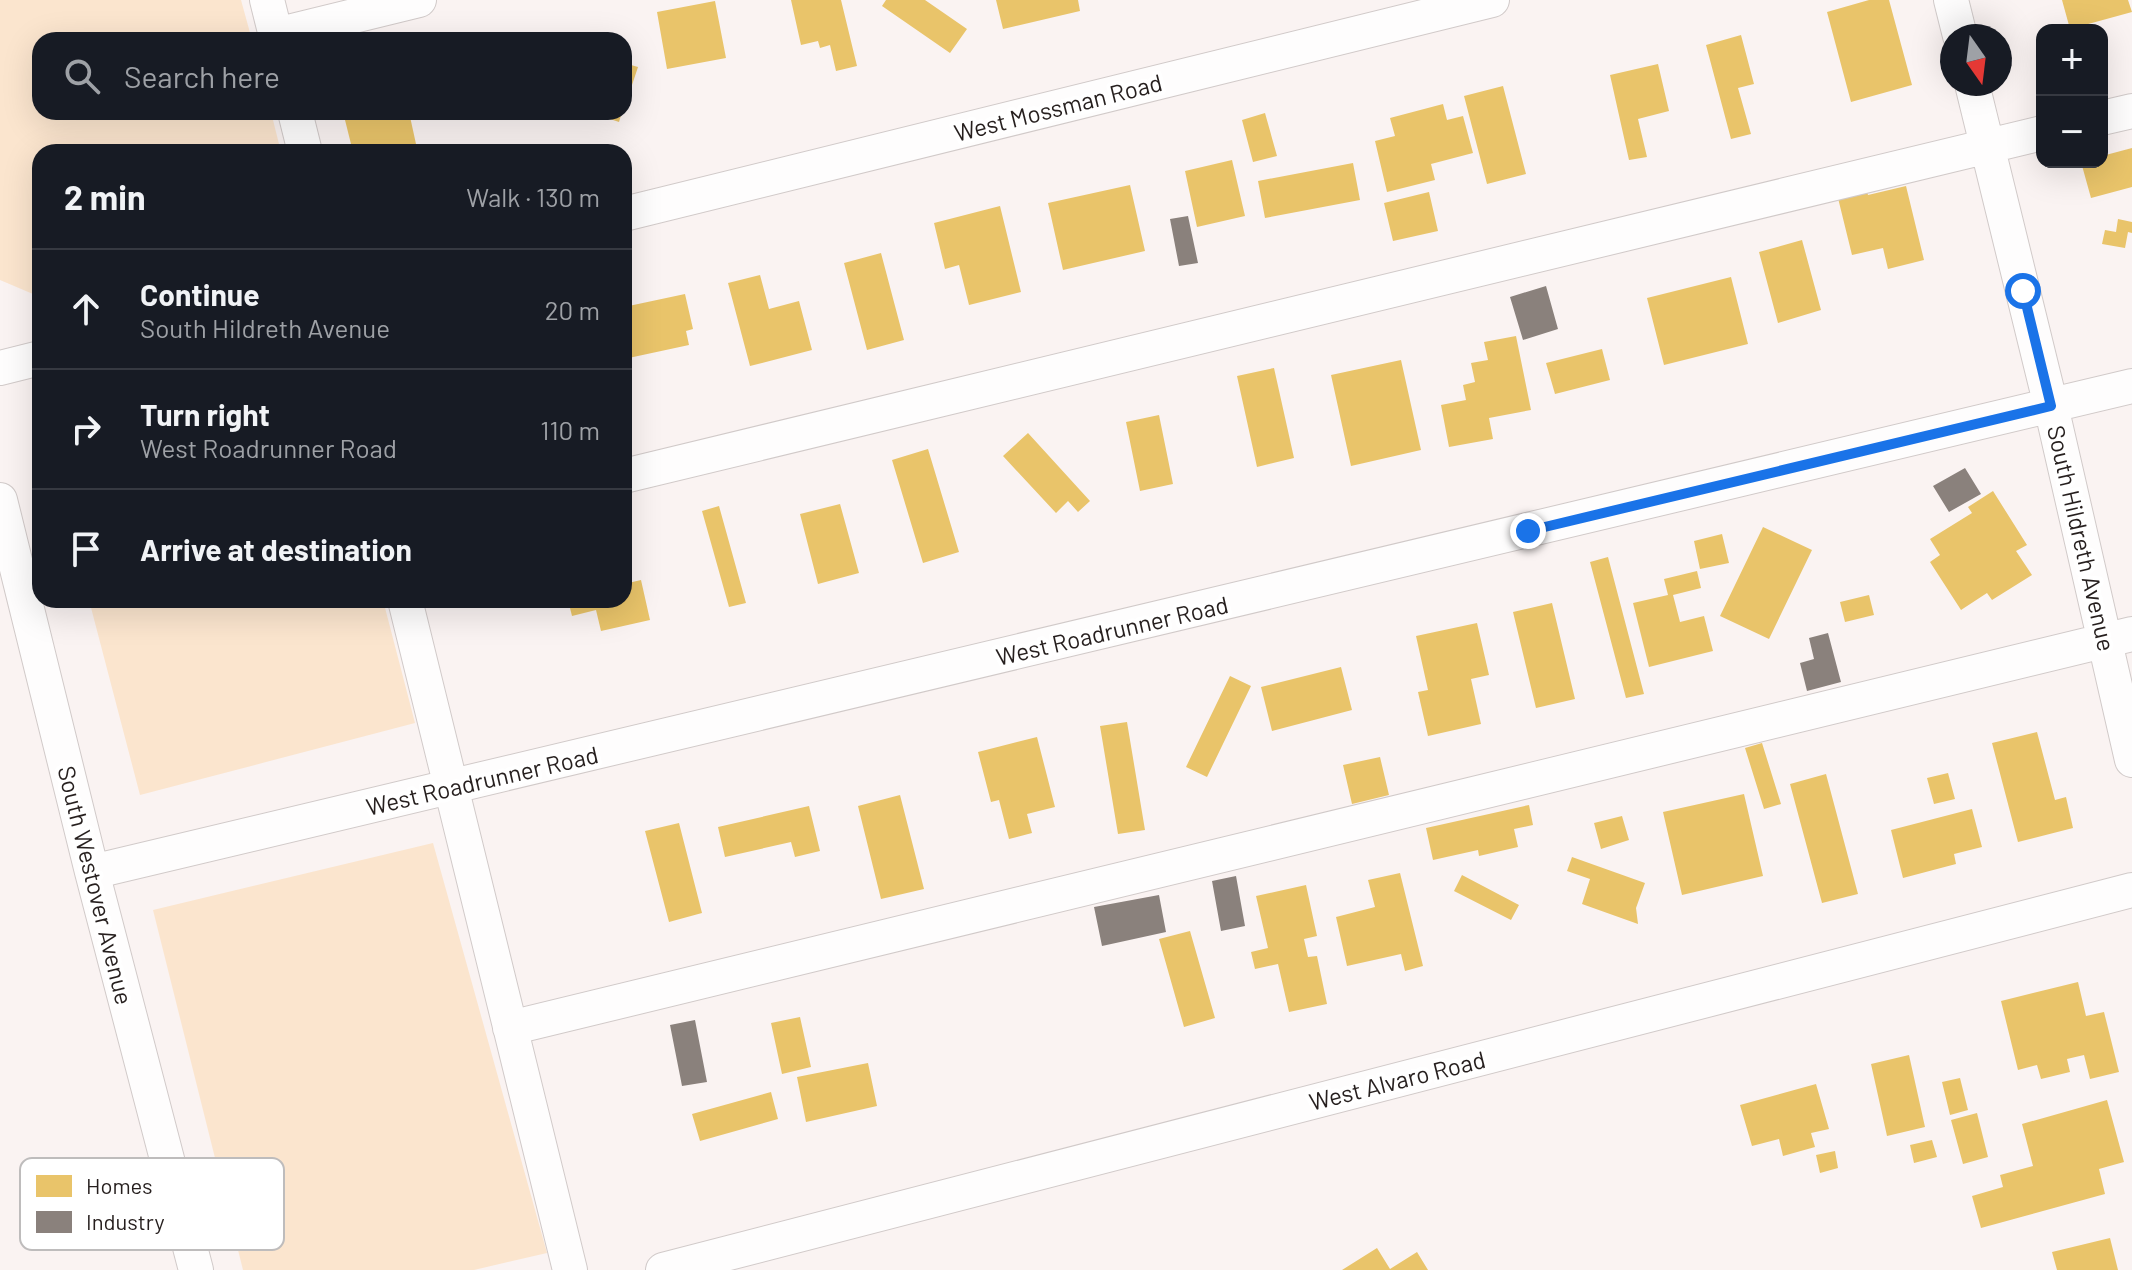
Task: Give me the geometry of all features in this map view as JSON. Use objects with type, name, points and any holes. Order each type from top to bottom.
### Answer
[{"type":"street","points":[[267,0],[275,32]]},
{"type":"street","points":[[295,32],[419,0]]},
{"type":"street","name":"West Mossman Road","points":[[632,212],[1492,0]]},
{"type":"street","points":[[1951,0],[1957,24]]},
{"type":"street","name":"South Hildreth Avenue","points":[[1975,96],[2051,406],[2118,637],[2132,760]]},
{"type":"street","points":[[2108,117],[2132,111]]},
{"type":"street","points":[[297,120],[303,144]]},
{"type":"street","points":[[632,474],[2036,134]]},
{"type":"street","points":[[0,368],[32,360]]},
{"type":"street","name":"West Roadrunner Road","points":[[92,872],[2132,386]]},
{"type":"street","name":"South Westover Avenue","points":[[0,500],[167,1158]]},
{"type":"street","points":[[407,608],[570,1270]]},
{"type":"street","points":[[510,1028],[2118,637]]},
{"type":"street","name":"West Alvaro Road","points":[[663,1270],[2132,890]]},
{"type":"street","name":"South Westover Avenue","points":[[191,1250],[196,1270]]},
{"type":"shaded area","points":[[0,0],[241,0],[250,32],[32,32],[32,120],[273,120],[279,144],[32,144],[32,294],[0,280]]},
{"type":"shaded area","points":[[91,608],[385,608],[415,723],[140,795]]},
{"type":"shaded area","points":[[433,843],[547,1253],[474,1270],[243,1270],[238,1250],[284,1250],[284,1158],[215,1158],[153,910]]},
{"type":"building: Homes","points":[[791,0],[841,0],[857,66],[836,71],[830,45],[820,48],[818,41],[801,45]]},
{"type":"building: Homes","points":[[886,0],[925,0],[967,29],[950,53],[882,6]]},
{"type":"building: Homes","points":[[996,0],[1078,0],[1080,11],[1003,29]]},
{"type":"building: Homes","points":[[1869,0],[1889,0],[1912,85],[1851,102],[1827,12]]},
{"type":"building: Homes","points":[[2062,0],[2128,0],[2132,12],[2088,24],[2069,24]]},
{"type":"building: Homes","points":[[715,1],[726,58],[667,69],[657,12]]},
{"type":"building: Homes","points":[[1741,35],[1754,84],[1738,88],[1751,134],[1731,139],[1706,45]]},
{"type":"building: Homes","points":[[1658,64],[1669,111],[1638,119],[1647,157],[1629,160],[1610,75]]},
{"type":"building: Homes","points":[[632,65],[638,67],[632,85]]},
{"type":"building: Homes","points":[[1503,86],[1526,174],[1487,184],[1464,96]]},
{"type":"building: Homes","points":[[1443,104],[1447,120],[1463,116],[1473,153],[1431,164],[1435,180],[1387,192],[1375,141],[1395,136],[1390,118]]},
{"type":"building: Homes","points":[[1265,113],[1277,156],[1253,162],[1242,120]]},
{"type":"building: Homes","points":[[345,120],[411,120],[416,144],[351,144]]},
{"type":"building: Homes","points":[[2132,148],[2132,187],[2091,198],[2083,168],[2108,168],[2108,154]]},
{"type":"building: Homes","points":[[1232,160],[1245,216],[1197,227],[1185,171]]},
{"type":"building: Homes","points":[[1353,163],[1360,200],[1265,218],[1258,181]]},
{"type":"building: Homes","points":[[1130,185],[1145,251],[1063,270],[1048,203]]},
{"type":"building: Homes","points":[[1906,186],[1924,260],[1888,269],[1883,248],[1852,255],[1837,194],[1866,187],[1868,195]]},
{"type":"building: Homes","points":[[1429,192],[1438,231],[1393,241],[1384,203]]},
{"type":"building: Homes","points":[[1000,206],[1021,292],[969,305],[959,265],[945,269],[934,223]]},
{"type":"building: Homes","points":[[2118,219],[2132,222],[2132,233],[2128,232],[2125,248],[2102,244],[2105,230],[2116,232]]},
{"type":"building: Homes","points":[[1802,240],[1821,310],[1778,323],[1759,252]]},
{"type":"building: Homes","points":[[881,253],[904,340],[867,350],[844,263]]},
{"type":"building: Homes","points":[[760,275],[769,309],[799,301],[812,350],[750,366],[728,283]]},
{"type":"building: Homes","points":[[1731,277],[1748,344],[1664,365],[1647,298]]},
{"type":"building: Homes","points":[[685,294],[693,329],[686,331],[689,345],[632,357],[632,305]]},
{"type":"building: Homes","points":[[1516,336],[1531,410],[1489,418],[1493,439],[1449,447],[1441,405],[1466,400],[1463,385],[1475,382],[1471,363],[1488,360],[1484,342]]},
{"type":"building: Homes","points":[[1602,349],[1610,380],[1555,394],[1546,363]]},
{"type":"building: Homes","points":[[1401,360],[1421,450],[1351,466],[1331,375]]},
{"type":"building: Homes","points":[[1274,368],[1294,458],[1257,467],[1237,376]]},
{"type":"building: Homes","points":[[1159,415],[1173,484],[1140,491],[1126,422]]},
{"type":"building: Homes","points":[[1028,433],[1090,501],[1078,512],[1068,501],[1056,513],[1003,456]]},
{"type":"building: Homes","points":[[928,449],[959,552],[923,563],[892,460]]},
{"type":"building: Homes","points":[[1993,491],[2027,545],[2016,551],[2032,575],[1992,600],[1987,593],[1961,610],[1930,562],[1940,555],[1930,539],[1972,513],[1968,507]]},
{"type":"building: Homes","points":[[840,504],[859,573],[818,584],[800,514]]},
{"type":"building: Homes","points":[[719,506],[746,603],[729,607],[702,511]]},
{"type":"building: Homes","points":[[1763,527],[1812,550],[1769,639],[1720,616]]},
{"type":"building: Homes","points":[[1722,534],[1729,563],[1700,569],[1694,541]]},
{"type":"building: Homes","points":[[1608,557],[1644,694],[1626,698],[1590,562]]},
{"type":"building: Homes","points":[[1697,571],[1701,588],[1673,595],[1680,622],[1704,616],[1713,651],[1649,667],[1633,603],[1668,595],[1664,579]]},
{"type":"building: Homes","points":[[641,580],[650,620],[601,631],[596,610],[572,616],[570,608],[632,608],[632,582]]},
{"type":"building: Homes","points":[[1869,595],[1874,615],[1845,622],[1840,602]]},
{"type":"building: Homes","points":[[1552,603],[1575,699],[1536,708],[1513,612]]},
{"type":"building: Homes","points":[[1477,623],[1489,675],[1471,679],[1481,724],[1428,736],[1418,692],[1428,690],[1416,636]]},
{"type":"building: Homes","points":[[1341,667],[1352,710],[1272,731],[1261,687]]},
{"type":"building: Homes","points":[[1230,676],[1251,686],[1207,777],[1186,767]]},
{"type":"building: Homes","points":[[1127,722],[1145,830],[1118,834],[1100,726]]},
{"type":"building: Homes","points":[[2037,732],[2055,800],[2066,797],[2073,828],[2018,842],[1992,743]]},
{"type":"building: Homes","points":[[1037,737],[1055,807],[1027,814],[1032,833],[1009,839],[999,800],[991,802],[978,752]]},
{"type":"building: Homes","points":[[1762,743],[1781,804],[1764,809],[1745,748]]},
{"type":"building: Homes","points":[[1380,757],[1389,795],[1352,804],[1343,765]]},
{"type":"building: Homes","points":[[1948,773],[1955,799],[1934,804],[1927,778]]},
{"type":"building: Homes","points":[[1826,774],[1858,894],[1822,903],[1790,784]]},
{"type":"building: Homes","points":[[1744,794],[1763,876],[1682,895],[1663,812]]},
{"type":"building: Homes","points":[[900,795],[924,889],[881,899],[858,806]]},
{"type":"building: Homes","points":[[1529,805],[1533,825],[1514,829],[1518,847],[1479,856],[1478,850],[1433,860],[1426,828]]},
{"type":"building: Homes","points":[[809,806],[820,851],[795,857],[791,842],[725,857],[718,827]]},
{"type":"building: Homes","points":[[1972,809],[1982,847],[1954,854],[1956,864],[1903,878],[1891,830]]},
{"type":"building: Homes","points":[[1622,816],[1629,840],[1601,849],[1594,823]]},
{"type":"building: Homes","points":[[679,823],[702,913],[669,922],[645,831]]},
{"type":"building: Homes","points":[[1572,857],[1645,883],[1636,908],[1638,924],[1582,904],[1590,879],[1567,871]]},
{"type":"building: Homes","points":[[1400,873],[1423,966],[1405,971],[1401,954],[1347,966],[1336,917],[1375,907],[1368,880]]},
{"type":"building: Homes","points":[[1462,875],[1519,905],[1511,920],[1454,891]]},
{"type":"building: Homes","points":[[1306,885],[1317,936],[1304,939],[1308,957],[1317,956],[1327,1004],[1289,1012],[1278,964],[1255,969],[1251,952],[1268,948],[1256,896]]},
{"type":"building: Homes","points":[[1190,931],[1215,1018],[1184,1027],[1159,939]]},
{"type":"building: Homes","points":[[2078,982],[2086,1016],[2104,1012],[2119,1072],[2090,1079],[2084,1055],[2067,1059],[2070,1072],[2041,1079],[2037,1065],[2018,1070],[2001,1001]]},
{"type":"building: Homes","points":[[800,1017],[811,1067],[782,1074],[771,1023]]},
{"type":"building: Homes","points":[[1909,1055],[1925,1127],[1887,1136],[1871,1064]]},
{"type":"building: Homes","points":[[868,1063],[877,1106],[806,1122],[797,1077]]},
{"type":"building: Homes","points":[[1960,1078],[1968,1110],[1950,1115],[1942,1082]]},
{"type":"building: Homes","points":[[1816,1084],[1829,1129],[1811,1133],[1815,1147],[1783,1156],[1779,1139],[1752,1146],[1740,1105]]},
{"type":"building: Homes","points":[[771,1092],[778,1119],[700,1141],[692,1114]]},
{"type":"building: Homes","points":[[2107,1100],[2124,1162],[2099,1169],[2105,1194],[1981,1228],[1972,1196],[2003,1187],[2000,1175],[2033,1166],[2022,1124]]},
{"type":"building: Homes","points":[[1977,1113],[1988,1157],[1963,1164],[1951,1120]]},
{"type":"building: Homes","points":[[1932,1140],[1937,1157],[1914,1163],[1910,1145]]},
{"type":"building: Homes","points":[[1835,1151],[1838,1168],[1820,1173],[1816,1155]]},
{"type":"building: Homes","points":[[2110,1238],[2118,1270],[2057,1270],[2052,1252]]},
{"type":"building: Homes","points":[[1377,1248],[1390,1269],[1417,1252],[1428,1270],[1342,1270]]},
{"type":"building: Industry","points":[[1188,216],[1198,263],[1179,266],[1170,219]]},
{"type":"building: Industry","points":[[1546,286],[1558,329],[1523,340],[1510,297]]},
{"type":"building: Industry","points":[[1965,468],[1981,494],[1949,512],[1933,486]]},
{"type":"building: Industry","points":[[1828,633],[1841,682],[1807,691],[1800,663],[1814,659],[1809,638]]},
{"type":"building: Industry","points":[[1236,876],[1245,926],[1221,931],[1212,881]]},
{"type":"building: Industry","points":[[1159,895],[1166,932],[1102,946],[1094,907]]},
{"type":"building: Industry","points":[[695,1020],[707,1082],[682,1086],[670,1025]]},
{"type":"route","points":[[1528,531],[2051,406],[2023,291]]}]
